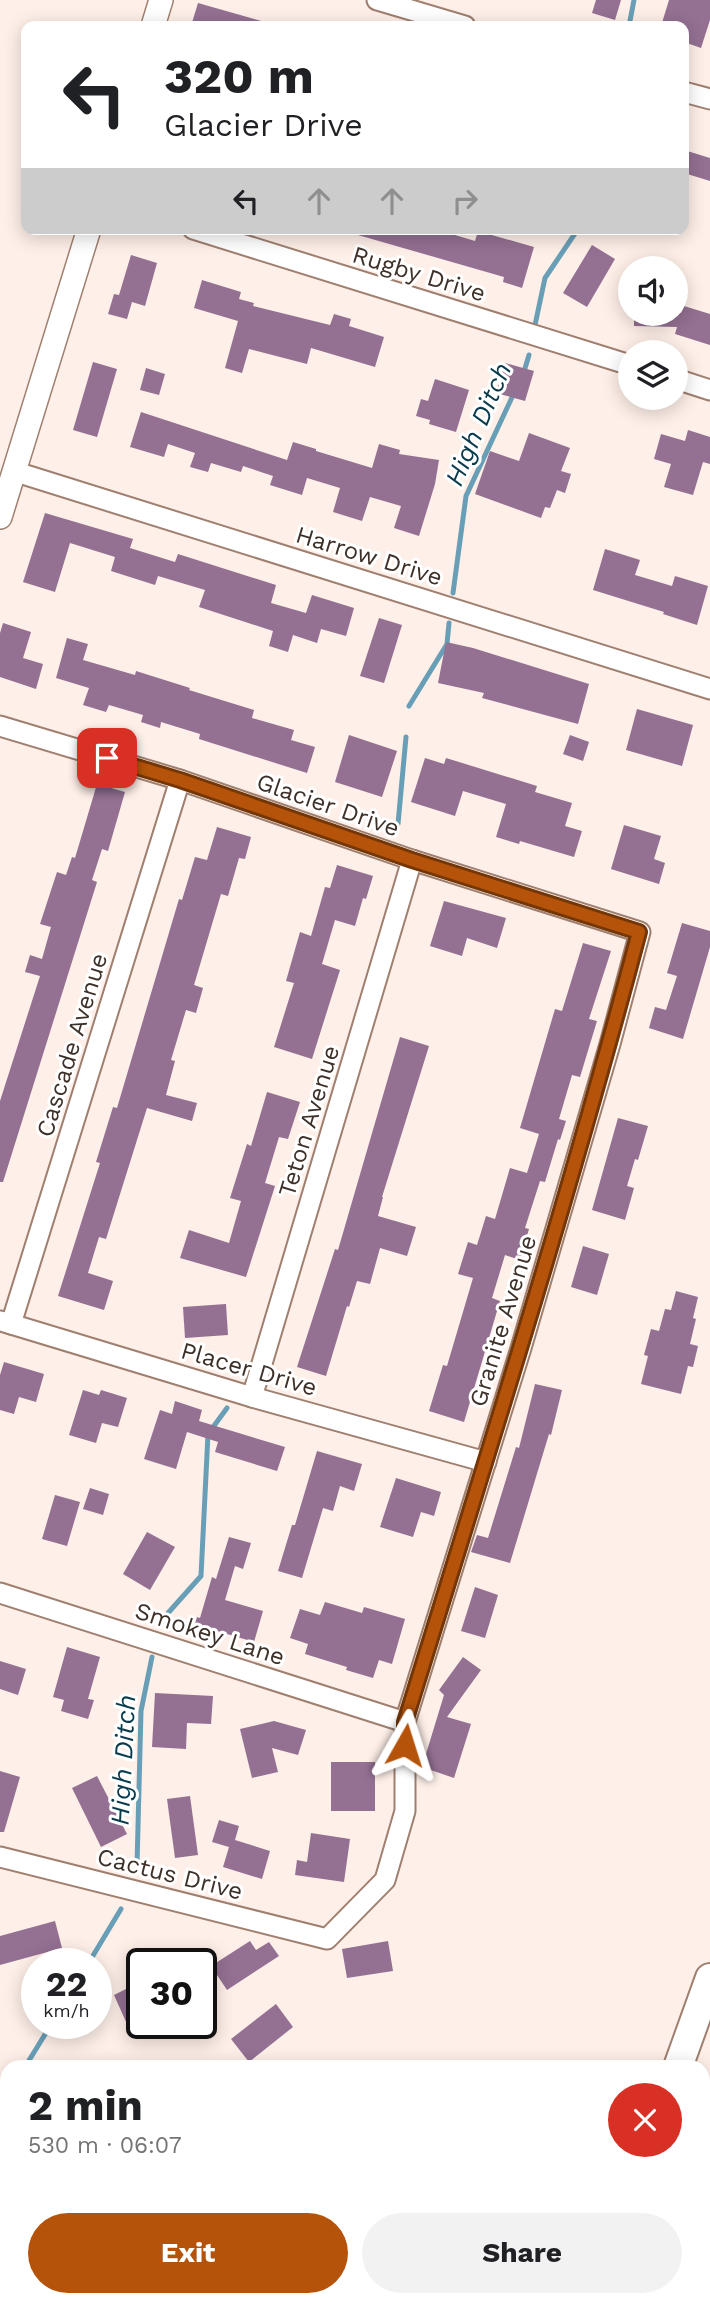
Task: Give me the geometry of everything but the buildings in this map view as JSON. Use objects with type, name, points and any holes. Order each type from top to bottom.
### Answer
[{"type":"highway","points":[[681,2060],[710,1978]]},
{"type":"main road","points":[[155,21],[161,0]]},
{"type":"main road","points":[[0,517],[87,235]]},
{"type":"street","points":[[377,0],[448,21]]},
{"type":"street","points":[[689,93],[710,99]]},
{"type":"street","name":"Rugby Drive","points":[[212,235],[618,361]]},
{"type":"street","points":[[688,383],[710,390]]},
{"type":"street","name":"Harrow Drive","points":[[13,471],[710,689]]},
{"type":"street","name":"Glacier Drive","points":[[0,726],[180,780],[412,860],[639,932]]},
{"type":"street","name":"Cascade Avenue","points":[[5,1323],[180,780]]},
{"type":"street","name":"Teton Avenue","points":[[253,1397],[412,860]]},
{"type":"street","name":"Granite Avenue","points":[[327,1939],[385,1880],[405,1811],[405,1722],[486,1462],[610,1044],[639,932]]},
{"type":"street","name":"Placer Drive","points":[[5,1323],[253,1397],[486,1462]]},
{"type":"street","name":"Smokey Lane","points":[[0,1593],[405,1722]]},
{"type":"street","name":"Cactus Drive","points":[[0,1857],[327,1939]]},
{"type":"waterway","name":"High Ditch","points":[[630,21],[634,0]]},
{"type":"waterway","name":"High Ditch","points":[[535,325],[545,278],[574,235]]},
{"type":"waterway","name":"High Ditch","points":[[523,375],[529,355]]},
{"type":"waterway","name":"High Ditch","points":[[453,593],[466,496],[514,393]]},
{"type":"waterway","name":"High Ditch","points":[[409,706],[447,644],[449,623]]},
{"type":"waterway","name":"High Ditch","points":[[398,824],[406,737]]},
{"type":"waterway","name":"High Ditch","points":[[160,1622],[201,1576],[208,1434],[227,1408]]},
{"type":"waterway","name":"High Ditch","points":[[137,1865],[141,1711],[152,1657]]},
{"type":"waterway","name":"High Ditch","points":[[98,1948],[121,1909]]},
{"type":"waterway","name":"High Ditch","points":[[29,2060],[42,2039]]},
{"type":"route","points":[[107,758],[180,780],[412,860],[639,932],[610,1044],[521,1348],[405,1722],[405,1745]]}]
